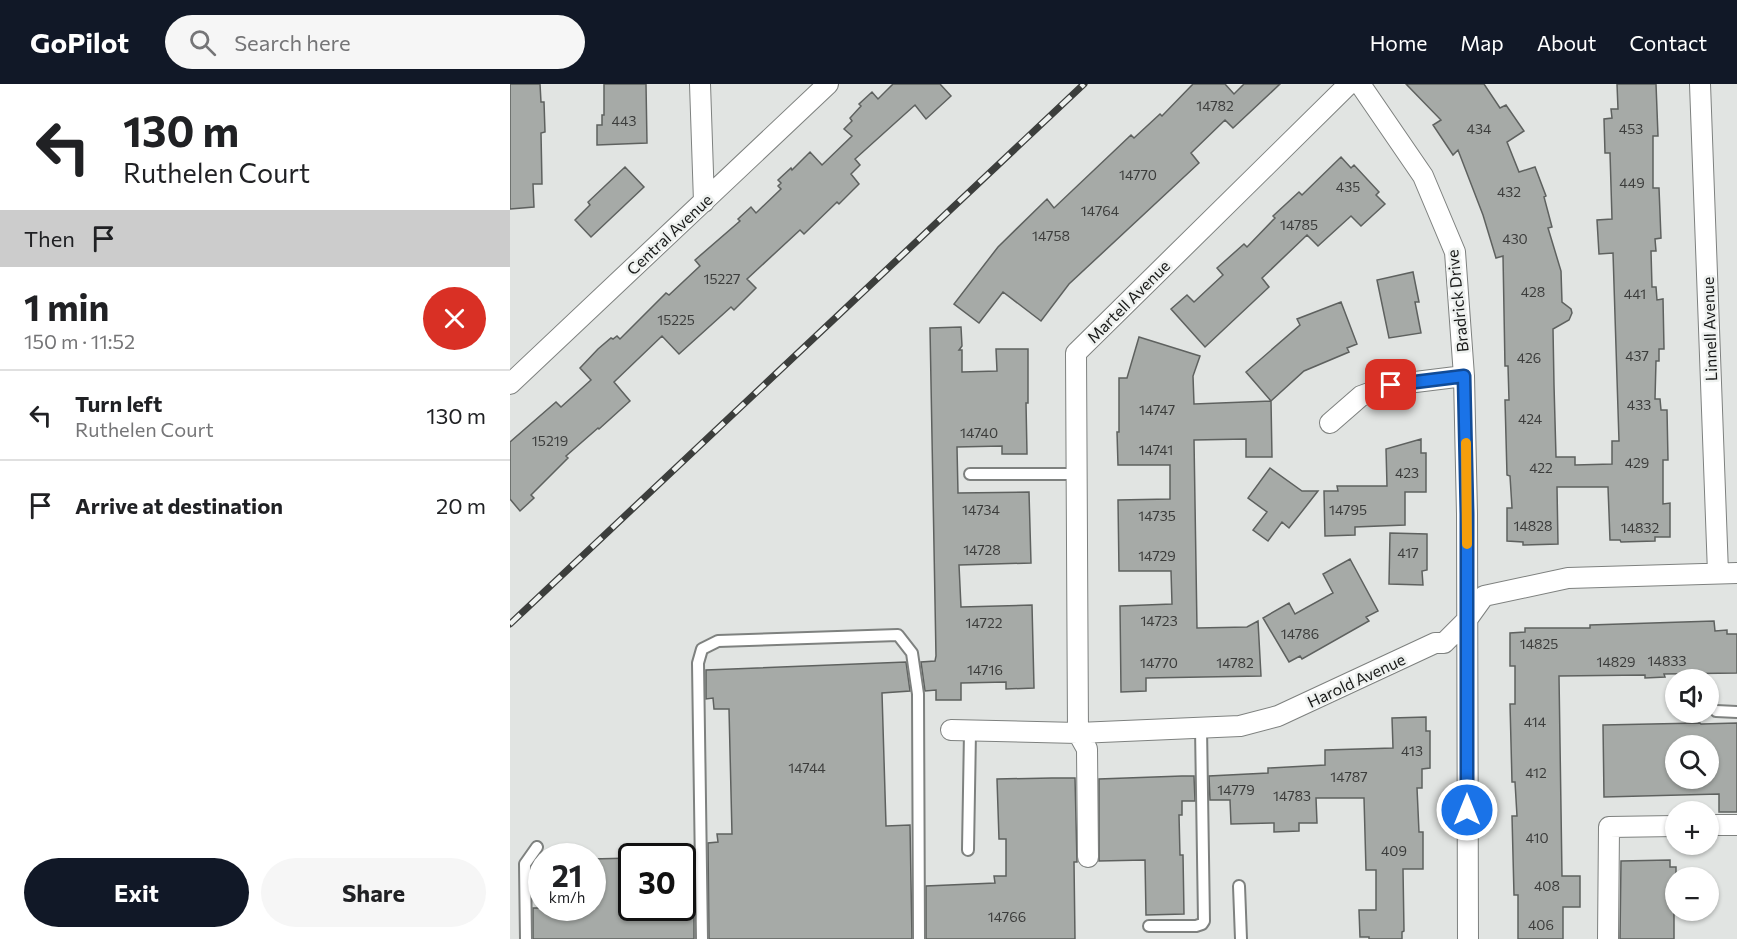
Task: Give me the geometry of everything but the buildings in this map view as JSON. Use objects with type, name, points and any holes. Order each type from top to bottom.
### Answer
[{"type":"street","points":[[700,84],[704,201]]},
{"type":"street","name":"Central Avenue","points":[[510,384],[828,84]]},
{"type":"street","name":"Martell Avenue","points":[[1088,857],[1087,749],[1078,733],[1076,353],[1349,84]]},
{"type":"street","name":"Bradrick Drive","points":[[1360,84],[1424,176],[1455,252],[1464,376],[1467,514],[1468,939]]},
{"type":"street","name":"Linnell Avenue","points":[[1700,84],[1727,573]]},
{"type":"street","points":[[1330,423],[1361,396],[1391,385],[1464,376]]},
{"type":"street","name":"Harold Avenue","points":[[961,731],[1078,733],[1240,726],[1278,716],[1435,643],[1444,643],[1466,621],[1484,596],[1568,578],[1727,573]]},
{"type":"street","points":[[1719,825],[1737,825]]},
{"type":"street","points":[[1608,939],[1609,827],[1665,826]]},
{"type":"lane","points":[[970,474],[1076,474]]},
{"type":"lane","points":[[702,939],[698,663],[702,649],[718,641],[898,635],[912,653],[918,694],[919,939]]},
{"type":"lane","points":[[1719,711],[1737,712]]},
{"type":"lane","points":[[1149,926],[1196,926],[1204,921],[1201,728]]},
{"type":"lane","points":[[961,731],[968,850]]},
{"type":"lane","points":[[526,939],[525,864],[528,860]]},
{"type":"lane","points":[[1239,886],[1241,939]]},
{"type":"railway","points":[[510,624],[1084,84]]},
{"type":"slow traffic","points":[[1466,443],[1467,544]]},
{"type":"route","points":[[1391,385],[1464,376],[1467,514],[1467,810]]}]
